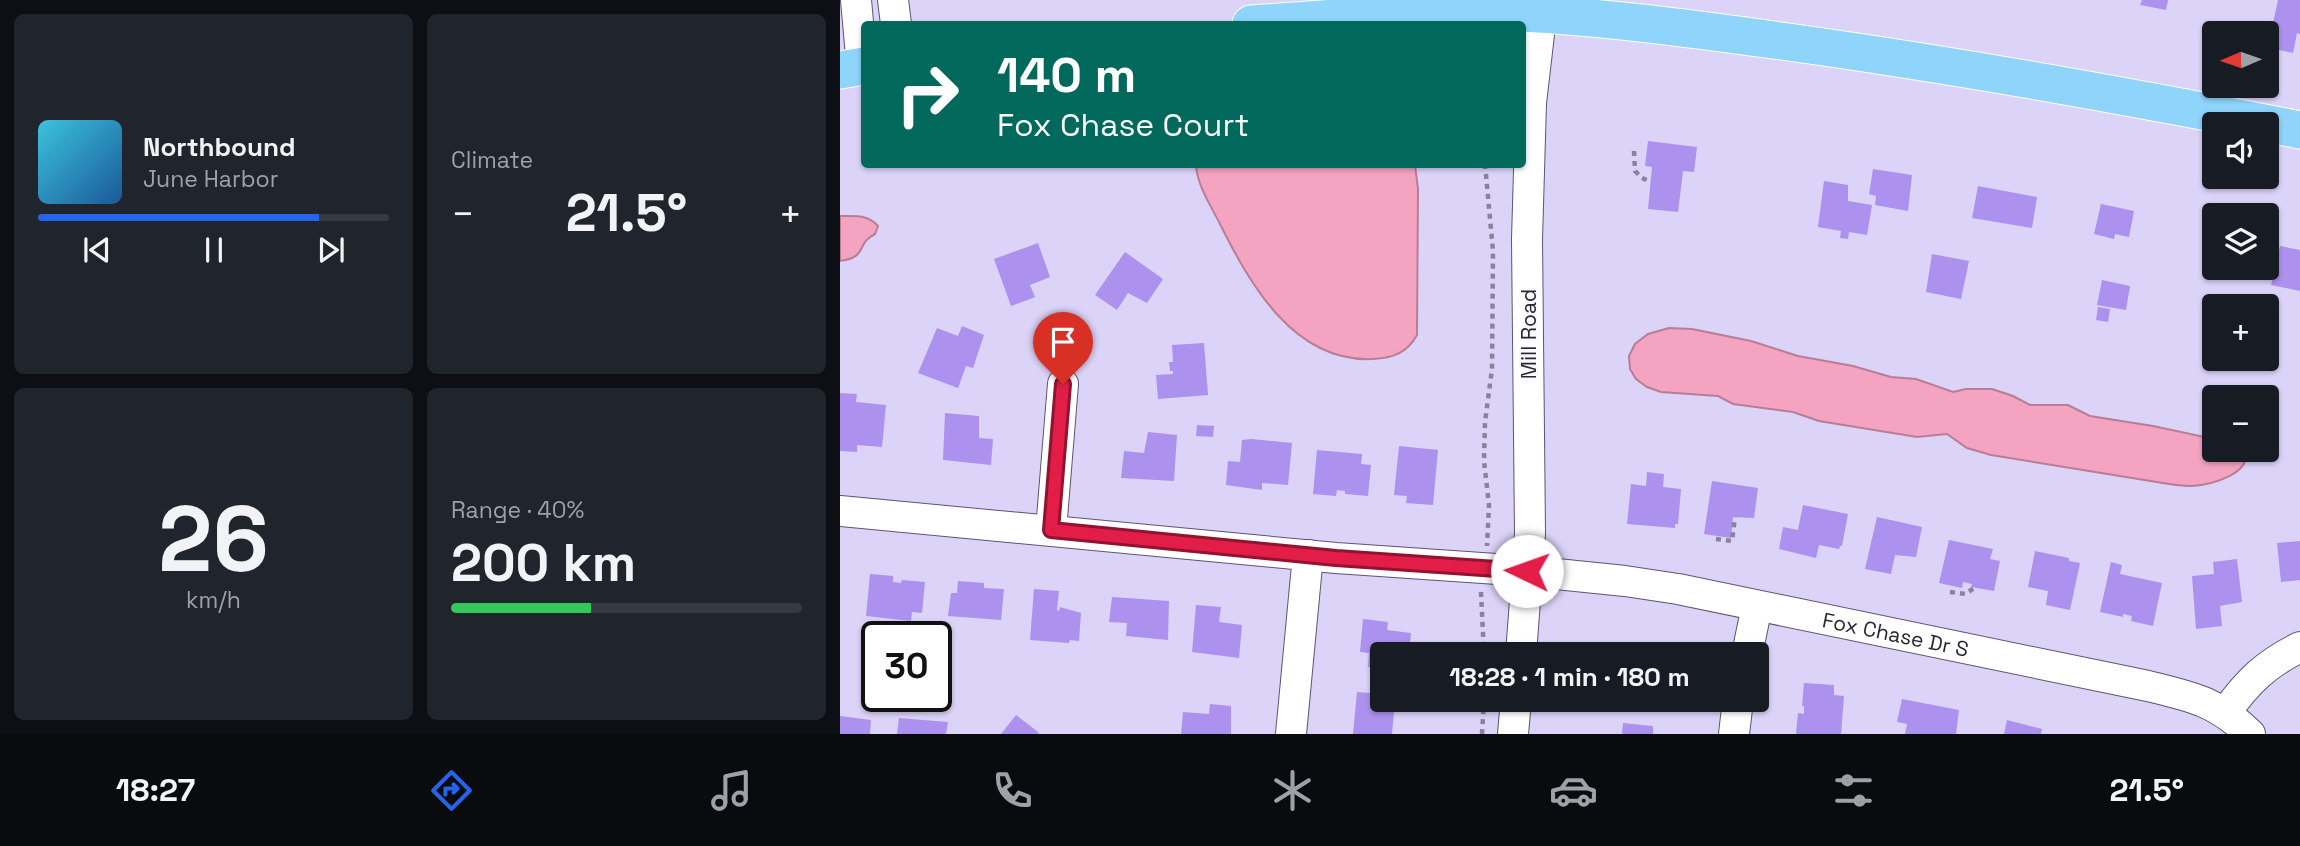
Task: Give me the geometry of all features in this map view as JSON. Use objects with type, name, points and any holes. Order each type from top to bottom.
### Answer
[{"type":"main road","points":[[1297,21],[1541,7],[1923,60],[2300,130]]},
{"type":"street","points":[[856,0],[856,68]]},
{"type":"street","points":[[893,0],[896,21]]},
{"type":"street","name":"Mill Road","points":[[1522,642],[1530,533],[1527,226],[1531,103],[1541,7]]},
{"type":"street","points":[[1051,530],[1063,384]]},
{"type":"street","name":"Fox Chase Dr S","points":[[840,511],[1308,555],[1527,571],[1678,589],[2197,698],[2226,712],[2250,734]]},
{"type":"street","points":[[1291,734],[1308,555]]},
{"type":"street","points":[[1750,642],[1757,606]]},
{"type":"street","points":[[2226,712],[2246,684],[2276,659],[2300,648]]},
{"type":"street","points":[[1513,734],[1515,712]]},
{"type":"street","points":[[1734,734],[1737,712]]},
{"type":"path","points":[[1634,151],[1635,171],[1651,182]]},
{"type":"path","points":[[1485,168],[1493,251],[1492,369],[1485,422],[1489,505],[1486,551]]},
{"type":"path","points":[[1716,539],[1732,541],[1735,517]]},
{"type":"path","points":[[1950,592],[1966,594],[1975,587]]},
{"type":"path","points":[[1481,589],[1483,642]]},
{"type":"path","points":[[1482,734],[1483,712]]},
{"type":"shaded area","points":[[1197,168],[1415,168],[1418,189],[1417,335],[1413,341],[1399,353],[1373,359],[1345,357],[1320,348],[1298,334],[1278,316],[1245,271],[1199,180]]},
{"type":"shaded area","points":[[840,216],[865,218],[878,226],[875,234],[865,242],[859,253],[840,261]]},
{"type":"shaded area","points":[[1669,328],[1692,329],[1751,341],[1798,356],[1853,366],[1891,377],[1916,379],[1953,392],[1992,389],[2030,405],[2068,405],[2090,416],[2202,436],[2202,462],[2244,462],[2228,477],[2200,485],[2177,485],[1991,455],[1967,448],[1947,434],[1917,437],[1819,421],[1793,412],[1733,404],[1718,396],[1661,392],[1636,379],[1630,369],[1629,356],[1635,344],[1648,334]]},
{"type":"building","points":[[2142,0],[2168,0],[2166,10],[2140,5]]},
{"type":"building","points":[[2278,0],[2300,0],[2300,34],[2297,33],[2293,53],[2279,50],[2279,21],[2274,21]]},
{"type":"building","points":[[1648,141],[1697,147],[1694,172],[1683,171],[1678,212],[1648,209],[1652,167],[1645,166]]},
{"type":"building","points":[[1873,169],[1912,175],[1908,211],[1875,205],[1876,196],[1869,194]]},
{"type":"building","points":[[1824,181],[1848,185],[1848,201],[1872,205],[1867,235],[1849,232],[1848,239],[1840,238],[1841,231],[1818,227]]},
{"type":"building","points":[[1978,186],[2037,197],[2032,228],[1972,218]]},
{"type":"building","points":[[2101,204],[2134,211],[2129,237],[2115,234],[2114,239],[2094,234]]},
{"type":"building","points":[[1038,243],[1050,277],[1030,285],[1035,297],[1011,306],[994,259]]},
{"type":"building","points":[[2280,246],[2300,250],[2300,291],[2271,285],[2272,280],[2279,280]]},
{"type":"building","points":[[1125,252],[1163,279],[1147,303],[1128,293],[1117,310],[1095,295]]},
{"type":"building","points":[[1932,254],[1969,261],[1961,299],[1926,292]]},
{"type":"building","points":[[2102,280],[2130,286],[2126,310],[2097,305]]},
{"type":"building","points":[[2098,307],[2110,309],[2108,322],[2096,320]]},
{"type":"building","points":[[962,326],[984,335],[973,368],[966,366],[958,388],[918,373],[937,328],[958,336]]},
{"type":"building","points":[[1204,343],[1208,395],[1158,399],[1156,375],[1173,374],[1169,362],[1173,362],[1172,345]]},
{"type":"building","points":[[840,393],[857,394],[856,402],[886,405],[882,447],[857,445],[857,452],[840,451]]},
{"type":"building","points":[[945,413],[979,416],[979,438],[993,439],[991,465],[943,460]]},
{"type":"building","points":[[1197,425],[1214,426],[1213,437],[1196,436]]},
{"type":"building","points":[[1148,432],[1177,435],[1174,481],[1121,478],[1124,451],[1144,453]]},
{"type":"building","points":[[1242,440],[1292,443],[1288,485],[1262,483],[1262,490],[1226,485],[1228,461],[1240,462]]},
{"type":"building","points":[[1399,446],[1438,450],[1433,505],[1406,503],[1407,496],[1394,495]]},
{"type":"building","points":[[1317,450],[1362,454],[1361,464],[1371,465],[1368,496],[1345,494],[1345,491],[1337,490],[1336,496],[1313,494]]},
{"type":"building","points":[[1647,472],[1664,474],[1663,487],[1681,489],[1678,524],[1675,524],[1675,528],[1627,524],[1631,484],[1646,486]]},
{"type":"building","points":[[1712,481],[1758,488],[1754,518],[1733,517],[1731,538],[1704,534]]},
{"type":"building","points":[[1803,505],[1848,514],[1842,546],[1839,549],[1819,545],[1816,558],[1779,549],[1783,527],[1798,530]]},
{"type":"building","points":[[1877,517],[1922,527],[1916,557],[1895,555],[1891,574],[1865,569]]},
{"type":"building","points":[[1949,540],[1993,549],[1990,559],[2000,561],[1994,591],[1971,587],[1972,584],[1963,582],[1962,588],[1939,583]]},
{"type":"building","points":[[2300,541],[2300,580],[2281,582],[2277,543]]},
{"type":"building","points":[[2035,551],[2080,563],[2070,610],[2046,605],[2048,591],[2028,587]]},
{"type":"building","points":[[2237,559],[2242,602],[2220,606],[2222,626],[2196,629],[2192,576],[2214,574],[2213,562]]},
{"type":"building","points":[[2111,562],[2122,565],[2120,574],[2162,583],[2153,626],[2131,621],[2132,616],[2123,614],[2123,617],[2100,612]]},
{"type":"building","points":[[870,574],[893,576],[893,582],[925,582],[922,613],[912,612],[911,621],[866,616]]},
{"type":"building","points":[[958,581],[984,583],[984,588],[1004,589],[1001,620],[948,616],[951,593],[957,593]]},
{"type":"building","points":[[1034,589],[1059,591],[1057,610],[1059,611],[1060,607],[1081,613],[1079,641],[1070,640],[1069,643],[1030,640]]},
{"type":"building","points":[[1112,597],[1169,601],[1168,640],[1126,636],[1127,623],[1109,622]]},
{"type":"building","points":[[1196,605],[1221,607],[1219,622],[1242,625],[1239,658],[1192,652]]},
{"type":"building","points":[[1363,619],[1388,622],[1387,630],[1411,633],[1410,642],[1370,642],[1370,667],[1369,653],[1360,652]]},
{"type":"building","points":[[1804,683],[1834,685],[1834,695],[1844,696],[1841,734],[1796,734],[1798,713],[1804,714]]},
{"type":"building","points":[[1357,692],[1370,693],[1370,712],[1394,712],[1392,734],[1353,734]]},
{"type":"building","points":[[1902,699],[1959,710],[1956,734],[1905,734],[1907,724],[1897,722]]},
{"type":"building","points":[[1210,704],[1231,706],[1231,734],[1181,734],[1183,712],[1209,714]]},
{"type":"building","points":[[1016,715],[1038,732],[1039,734],[1001,734]]},
{"type":"building","points":[[840,716],[871,720],[870,734],[840,734]]},
{"type":"building","points":[[899,718],[948,722],[946,734],[897,734]]},
{"type":"building","points":[[2007,720],[2042,729],[2041,734],[2004,734]]},
{"type":"building","points":[[1623,723],[1653,726],[1653,734],[1622,734]]},
{"type":"route","points":[[1063,384],[1051,530],[1336,558],[1527,571]]}]
